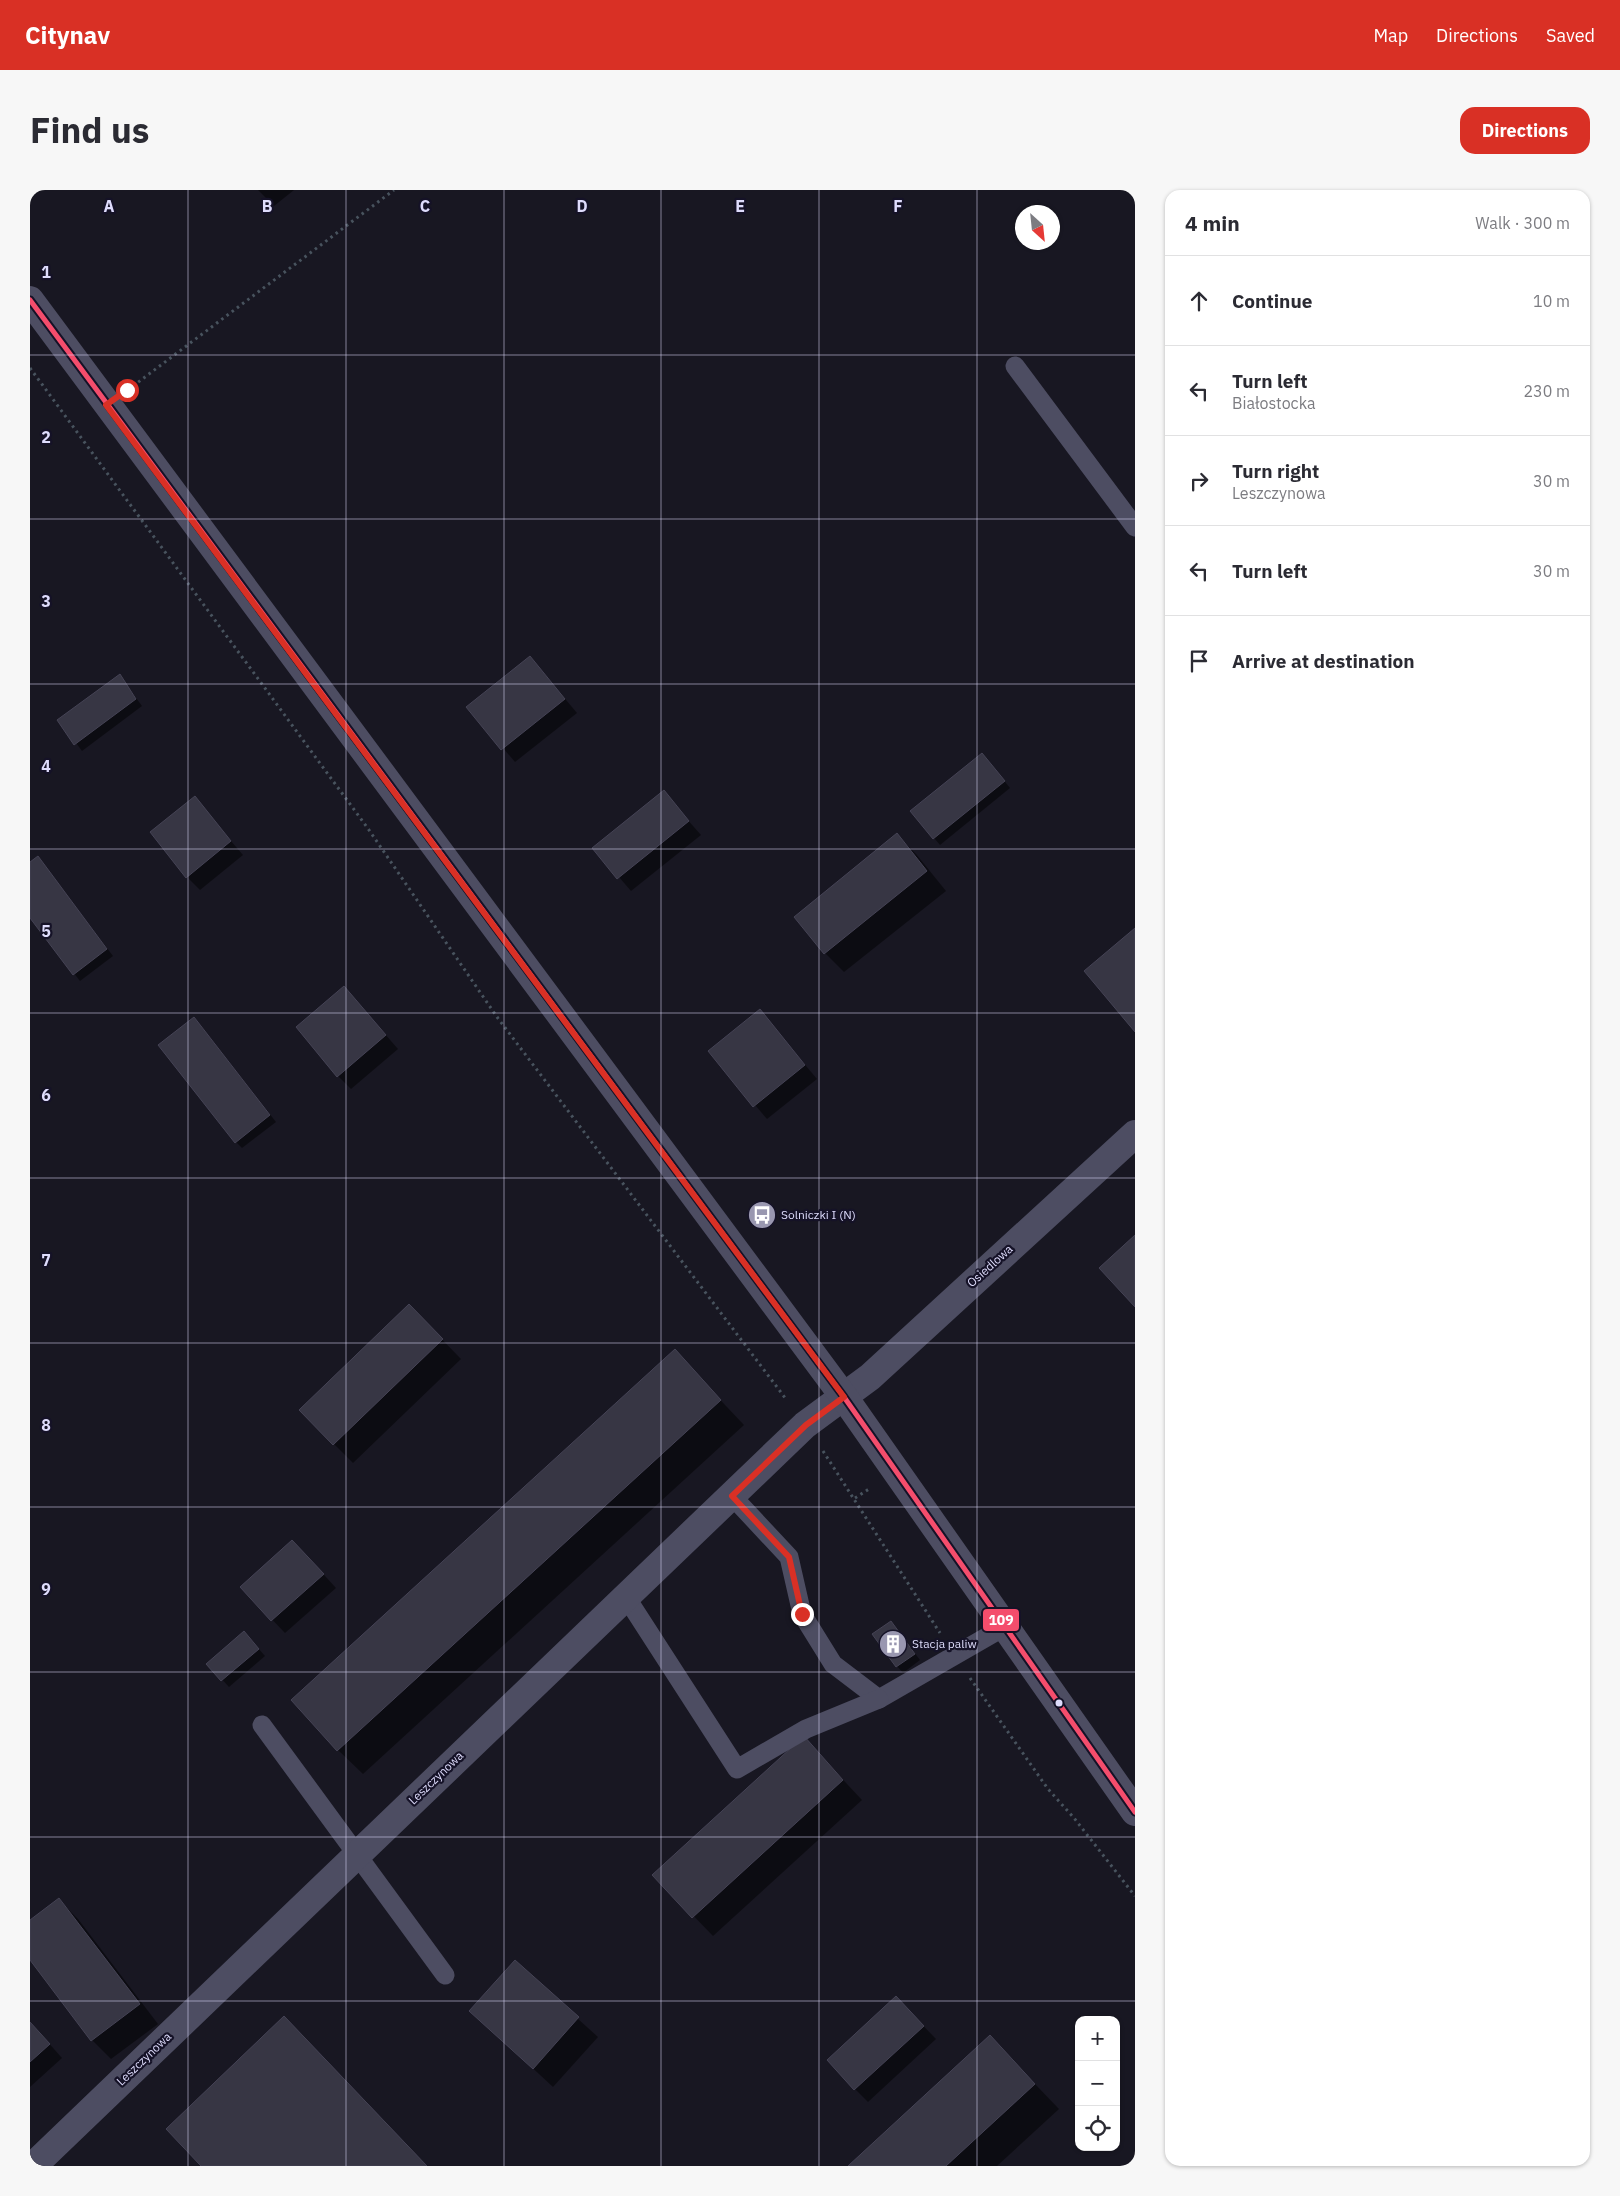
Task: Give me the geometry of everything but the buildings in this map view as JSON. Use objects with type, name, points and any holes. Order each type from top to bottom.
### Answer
[{"type":"street","points":[[30,300],[106,405],[844,1397],[1135,1812]]},
{"type":"street","name":"Osiedlowa","points":[[844,1397],[870,1376],[1135,1134]]},
{"type":"street","name":"Leszczynowa","points":[[33,2166],[806,1425],[844,1397]]},
{"type":"lane","points":[[1015,366],[1135,527]]},
{"type":"lane","points":[[732,1496],[789,1557],[802,1614],[833,1664],[879,1699]]},
{"type":"lane","points":[[626,1597],[737,1769],[806,1729],[879,1699],[1004,1627]]},
{"type":"lane","points":[[262,1725],[445,1975]]},
{"type":"path","points":[[106,405],[394,190]]},
{"type":"path","points":[[30,368],[369,830],[497,1017],[806,1425],[955,1656],[1048,1789],[1074,1818],[1135,1896]]},
{"type":"transit line","name":"109","points":[[30,300],[844,1397],[1135,1812]]},
{"type":"place","name":"Solniczki I (N)","points":[[762,1215]]},
{"type":"place","name":"Stacja paliw","points":[[893,1644]]},
{"type":"route","points":[[127,390],[106,405],[844,1397],[806,1425],[732,1496],[789,1557],[802,1614]]}]
